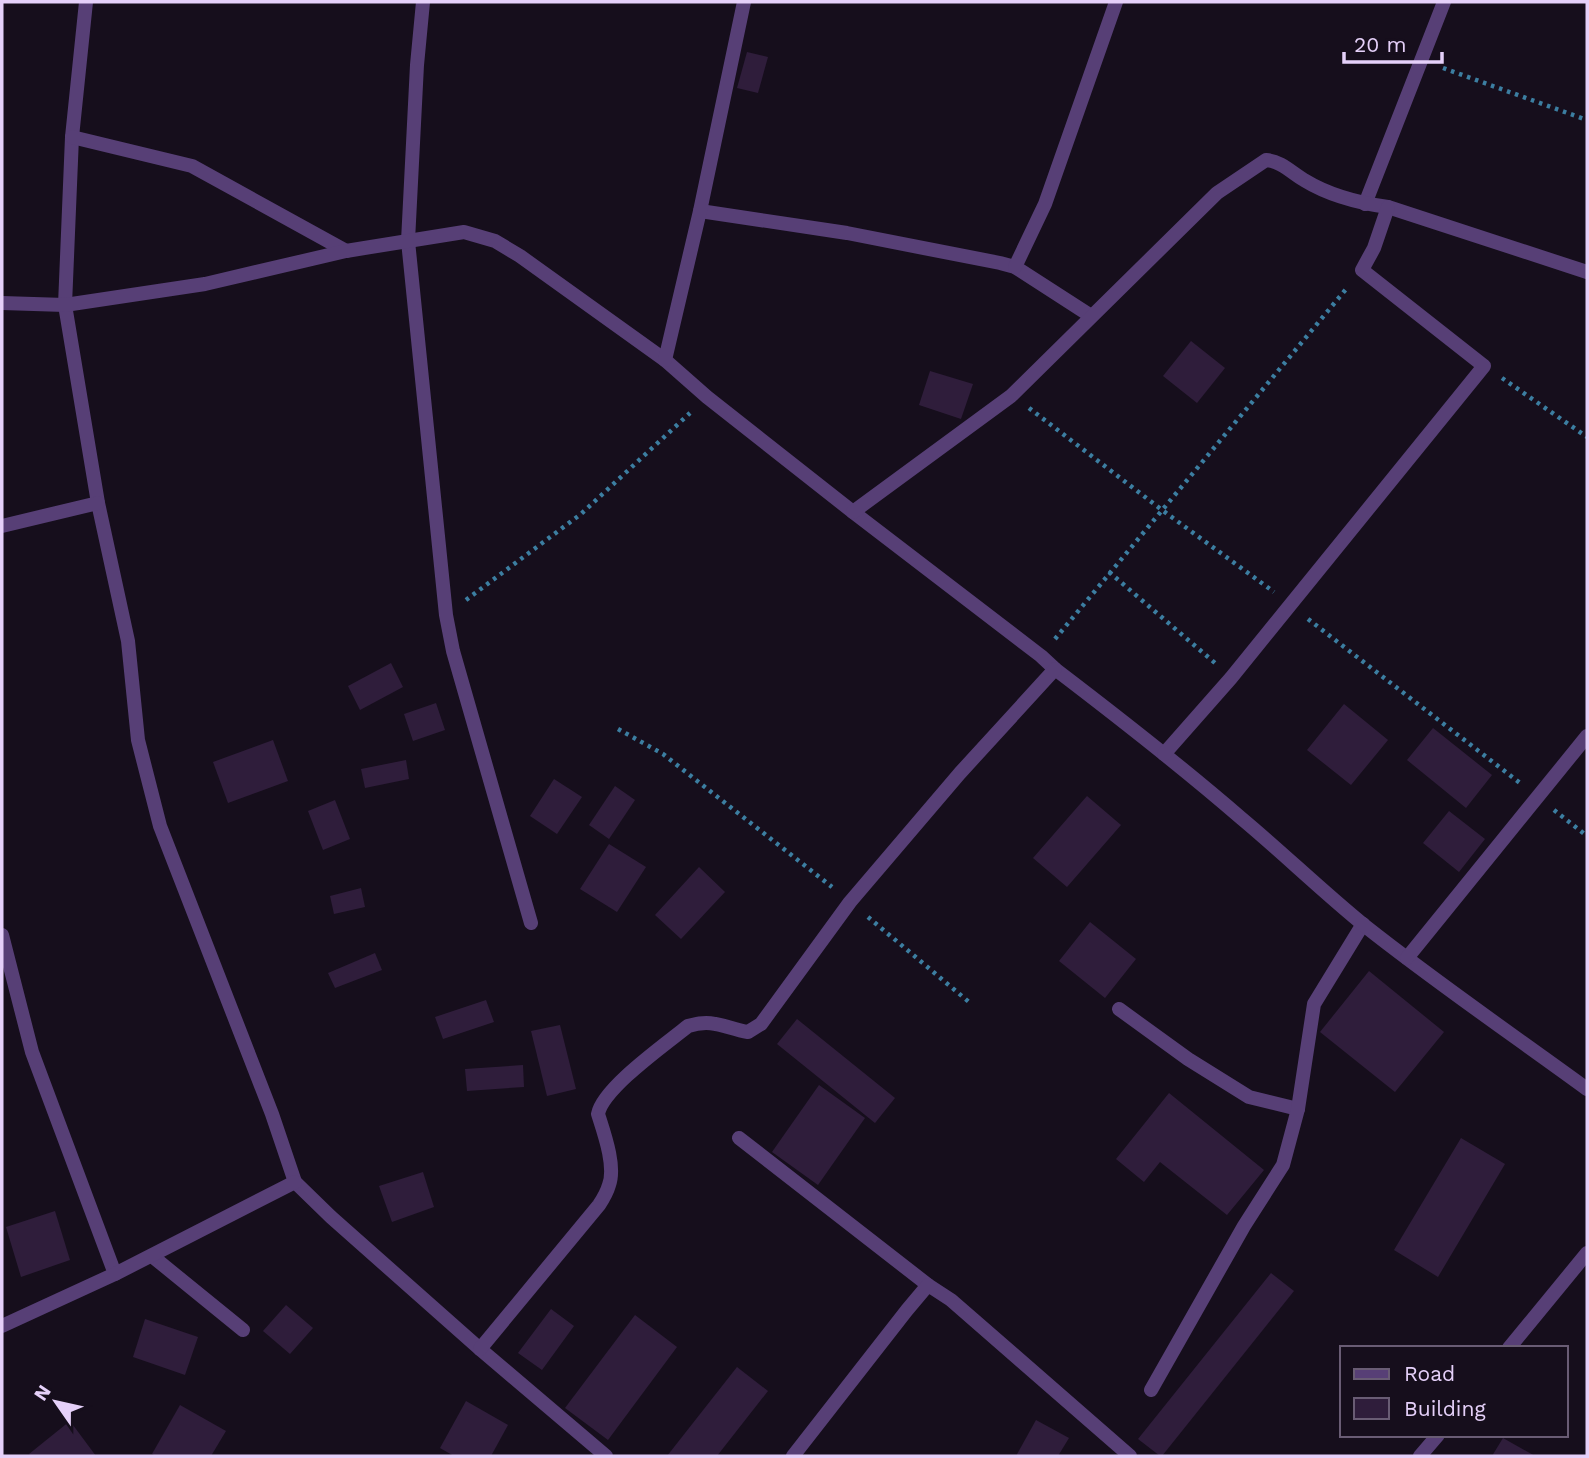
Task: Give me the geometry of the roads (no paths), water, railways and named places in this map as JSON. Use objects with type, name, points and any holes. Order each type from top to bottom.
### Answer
[{"type":"street","points":[[86,2],[72,137],[65,305],[98,503],[128,641],[138,740],[160,826],[272,1114],[295,1182],[331,1217],[601,1455]]},
{"type":"street","points":[[423,2],[408,241],[446,615],[453,651],[531,923]]},
{"type":"street","points":[[665,360],[744,2]]},
{"type":"street","points":[[1015,267],[1045,204],[1116,2]]},
{"type":"street","points":[[1365,204],[1444,2]]},
{"type":"street","points":[[72,137],[192,166],[346,251]]},
{"type":"street","points":[[853,512],[1011,396],[1217,193],[1266,160],[1275,161],[1306,181],[1343,198],[1388,206],[1587,271]]},
{"type":"street","points":[[1164,754],[1231,678],[1484,366],[1362,270],[1374,247],[1388,206]]},
{"type":"street","points":[[700,211],[847,233],[1015,267],[1091,316]]},
{"type":"street","points":[[2,303],[65,305],[205,284],[346,251],[464,232],[495,241],[665,360],[707,397],[1164,754],[1363,924],[1587,1089]]},
{"type":"street","points":[[2,526],[98,503]]},
{"type":"street","points":[[480,1349],[605,1195],[612,1168],[598,1114],[605,1098],[620,1082],[688,1026],[699,1022],[721,1023],[748,1032],[761,1024],[850,902],[960,773],[1055,669]]},
{"type":"street","points":[[1407,958],[1587,736]]},
{"type":"street","points":[[1151,1390],[1244,1226],[1283,1165],[1298,1109],[1314,1004],[1363,924]]},
{"type":"street","points":[[2,935],[6,971],[32,1052],[116,1275]]},
{"type":"street","points":[[1119,1009],[1188,1059],[1249,1097],[1298,1109]]},
{"type":"street","points":[[739,1138],[951,1300],[1130,1456]]},
{"type":"street","points":[[2,1326],[116,1275],[295,1182]]},
{"type":"street","points":[[1511,1346],[1587,1253]]},
{"type":"street","points":[[152,1255],[243,1330]]},
{"type":"street","points":[[793,1456],[929,1285]]},
{"type":"street","points":[[1420,1456],[1436,1437]]}]
